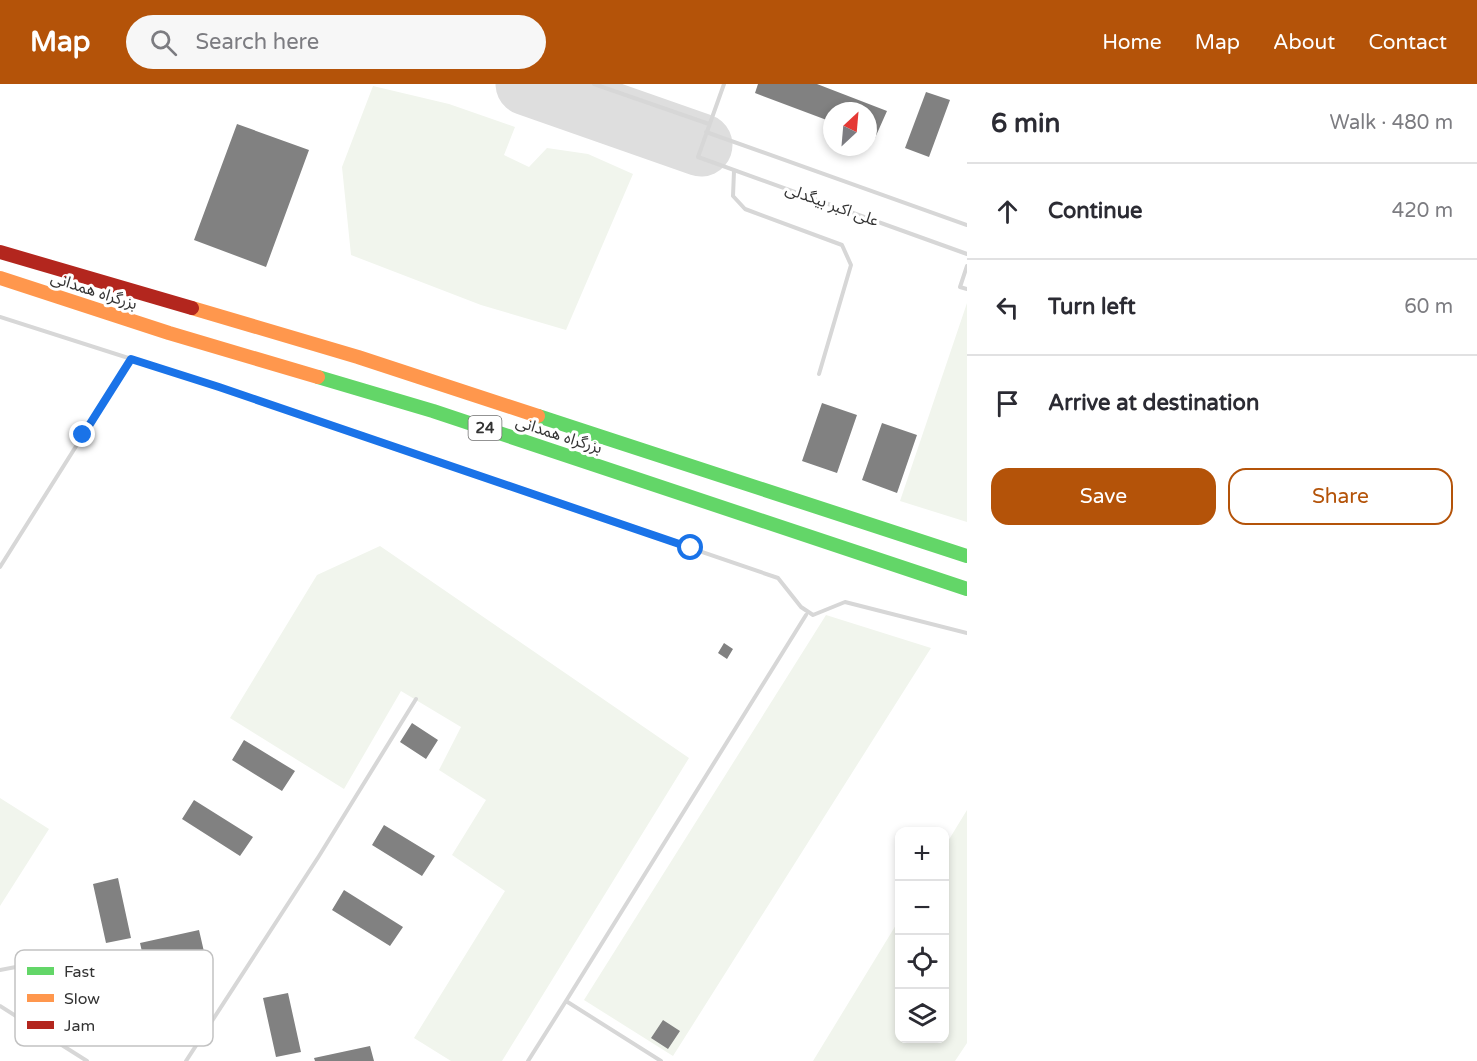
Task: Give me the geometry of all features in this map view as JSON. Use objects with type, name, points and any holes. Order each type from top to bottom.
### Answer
[{"type":"highway","name":"بزرگراه همدانی","points":[[0,252],[358,357],[690,468],[967,556]]},
{"type":"highway","name":"بزرگراه همدانی","points":[[0,278],[169,333],[433,411],[967,589]]},
{"type":"lane","points":[[594,84],[709,124]]},
{"type":"lane","points":[[706,132],[724,84]]},
{"type":"lane","name":"علی اکبر بیگدلی","points":[[967,225],[706,132],[698,158],[967,254]]},
{"type":"lane","points":[[734,171],[733,196],[745,209],[842,245],[851,265],[819,374]]},
{"type":"lane","points":[[967,266],[960,287],[967,289]]},
{"type":"lane","points":[[0,317],[219,387],[778,578],[801,607],[813,615],[845,602],[967,633]]},
{"type":"lane","points":[[0,567],[131,359]]},
{"type":"lane","points":[[528,1061],[806,615]]},
{"type":"lane","points":[[213,1019],[319,856],[416,699]]},
{"type":"lane","points":[[0,970],[15,967]]},
{"type":"lane","points":[[566,1002],[661,1061]]},
{"type":"lane","points":[[0,1006],[15,1015]]},
{"type":"lane","points":[[63,1046],[87,1061]]},
{"type":"lane","points":[[186,1061],[196,1046]]},
{"type":"shaded area","points":[[373,86],[449,104],[515,127],[504,155],[529,167],[547,148],[588,154],[633,174],[566,330],[481,305],[351,255],[342,167]]},
{"type":"shaded area","points":[[967,303],[967,522],[900,501]]},
{"type":"shaded area","points":[[380,546],[689,758],[502,1061],[451,1061],[414,1038],[505,891],[452,855],[486,800],[439,770],[461,727],[401,691],[344,789],[230,718],[317,575]]},
{"type":"shaded area","points":[[826,615],[931,648],[673,1056],[584,1000]]},
{"type":"shaded area","points":[[0,798],[49,829],[0,906]]},
{"type":"shaded area","points":[[967,810],[967,1043],[955,1061],[813,1061],[895,927],[895,1043],[949,1043],[949,839]]},
{"type":"building","points":[[758,84],[817,84],[864,102],[823,102],[823,119],[755,93]]},
{"type":"building","points":[[926,92],[950,100],[929,157],[905,148]]},
{"type":"building","points":[[877,107],[887,111],[877,134]]},
{"type":"building","points":[[237,124],[309,150],[266,267],[194,240]]},
{"type":"building","points":[[822,403],[857,415],[837,473],[802,461]]},
{"type":"building","points":[[882,423],[917,435],[897,493],[862,480]]},
{"type":"building","points":[[724,643],[733,649],[727,659],[718,653]]},
{"type":"building","points":[[412,723],[438,740],[426,759],[400,742]]},
{"type":"building","points":[[244,740],[295,771],[282,791],[232,760]]},
{"type":"building","points":[[194,800],[253,837],[240,856],[182,819]]},
{"type":"building","points":[[384,825],[435,856],[422,876],[372,845]]},
{"type":"building","points":[[118,878],[131,938],[106,943],[93,884]]},
{"type":"building","points":[[344,890],[403,927],[390,946],[332,910]]},
{"type":"building","points":[[199,930],[204,950],[142,950],[140,943]]},
{"type":"building","points":[[288,993],[301,1052],[276,1057],[263,998]]},
{"type":"building","points":[[663,1020],[680,1031],[668,1049],[651,1038]]},
{"type":"building","points":[[370,1046],[374,1061],[315,1061],[314,1058]]},
{"type":"runway","points":[[527,84],[701,145]]},
{"type":"traffic: fast","points":[[318,377],[433,411],[967,589]]},
{"type":"traffic: fast","points":[[538,416],[967,556]]},
{"type":"traffic: slow","points":[[0,278],[169,333],[318,377]]},
{"type":"traffic: slow","points":[[192,308],[358,357],[538,416]]},
{"type":"traffic: jam","points":[[0,252],[192,308]]},
{"type":"route","points":[[83,435],[131,359],[691,548]]}]
